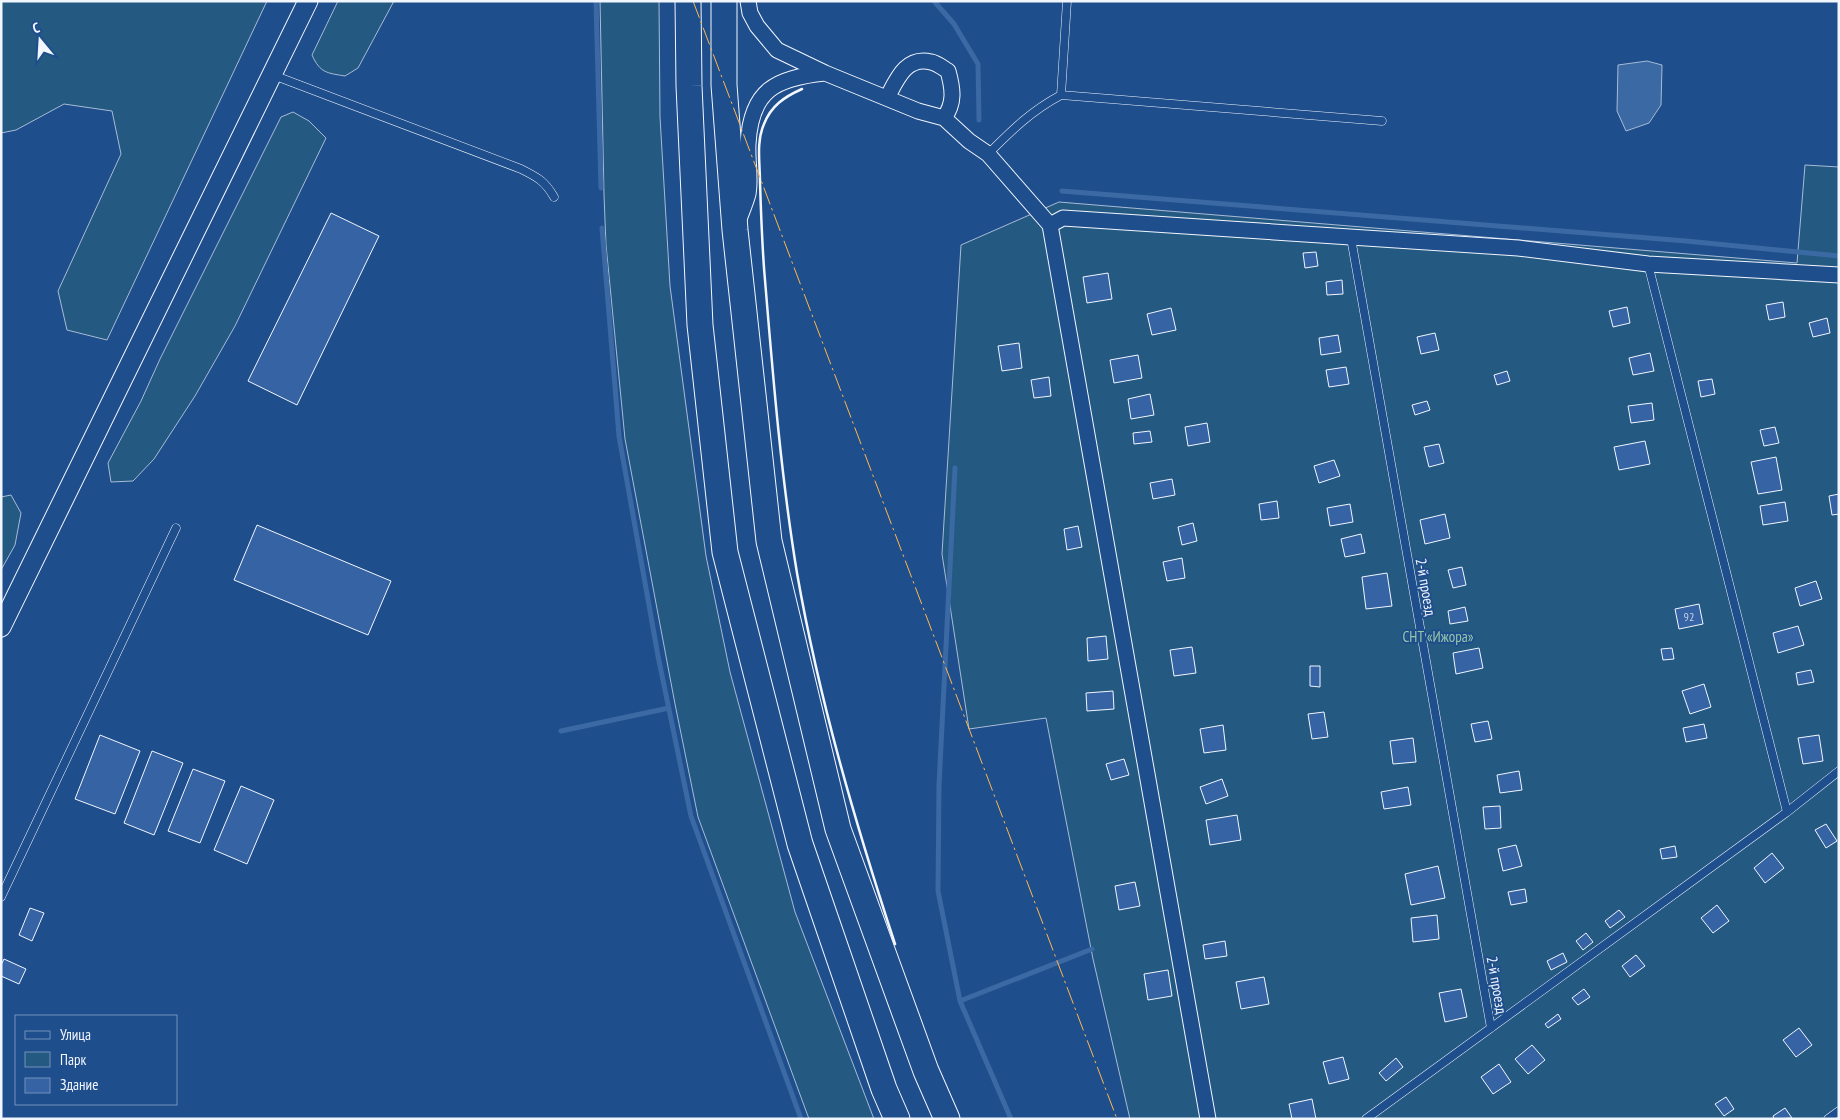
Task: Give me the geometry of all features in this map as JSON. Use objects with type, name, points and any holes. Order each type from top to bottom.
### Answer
[{"type":"highway","points":[[688,1],[689,86],[700,325],[725,552],[800,844],[884,1089],[897,1119]]},
{"type":"highway","points":[[724,1],[724,85],[735,230],[769,541],[838,829],[926,1071],[947,1119]]},
{"type":"street","points":[[1,627],[308,1]]},
{"type":"street","points":[[748,1],[750,13],[757,26],[777,50],[825,73],[918,111],[944,118],[969,141],[988,154],[1050,225],[1208,1119]]},
{"type":"street","points":[[887,98],[899,75],[905,68],[914,62],[932,62],[948,72],[952,85],[953,98],[950,110],[944,118]]},
{"type":"street","points":[[735,230],[748,194],[748,143],[751,122],[757,104],[767,91],[777,84],[790,79],[825,73]]},
{"type":"street","points":[[1050,225],[1063,218],[1518,248],[1648,264],[1839,275]]},
{"type":"lane","points":[[1061,95],[1067,1]]},
{"type":"lane","points":[[273,74],[521,170],[536,177],[547,186],[554,197]]},
{"type":"lane","points":[[988,154],[1018,124],[1039,107],[1061,95],[1382,121]]},
{"type":"lane","name":"2-й проезд","points":[[1351,238],[1491,1028]]},
{"type":"lane","points":[[1648,264],[1787,812]]},
{"type":"lane","points":[[1,896],[176,528]]},
{"type":"lane","points":[[1366,1119],[1787,812],[1839,771]]},
{"type":"lane","points":[[1828,1119],[1839,1111]]},
{"type":"green space","points":[[1,1],[267,1],[107,340],[67,330],[58,291],[121,154],[112,111],[64,104],[16,130],[1,133]]},
{"type":"green space","points":[[338,1],[394,1],[358,68],[345,76],[321,69],[312,55]]},
{"type":"green space","points":[[600,1],[659,1],[660,117],[670,286],[706,556],[730,672],[795,912],[874,1119],[809,1119],[698,817],[625,439],[606,245]]},
{"type":"green space","points":[[293,112],[309,121],[326,138],[235,326],[195,396],[154,459],[133,481],[111,482],[108,463],[141,401],[160,359],[281,117]]},
{"type":"green space","name":"СНТ «Ижора»","points":[[1805,165],[1839,167],[1839,1119],[1130,1119],[1093,959],[1046,718],[969,729],[942,554],[961,245],[1059,202],[1797,263]]},
{"type":"green space","points":[[11,495],[21,513],[15,545],[1,570],[1,497]]},
{"type":"shaded area","points":[[1647,61],[1662,65],[1661,105],[1649,123],[1626,131],[1617,111],[1618,65]]},
{"type":"building","points":[[331,213],[379,236],[297,405],[248,381]]},
{"type":"building","points":[[1316,252],[1318,266],[1305,268],[1303,253]]},
{"type":"building","points":[[1108,273],[1112,299],[1087,303],[1083,277]]},
{"type":"building","points":[[1342,280],[1343,294],[1327,295],[1326,282]]},
{"type":"building","points":[[1783,302],[1785,317],[1769,320],[1766,305]]},
{"type":"building","points":[[1627,307],[1630,323],[1613,327],[1609,311]]},
{"type":"building","points":[[1171,308],[1176,330],[1152,335],[1147,314]]},
{"type":"building","points":[[1827,318],[1830,333],[1813,337],[1809,323]]},
{"type":"building","points":[[1435,333],[1439,350],[1421,354],[1417,337]]},
{"type":"building","points":[[1338,335],[1341,352],[1321,355],[1319,338]]},
{"type":"building","points":[[1019,343],[1022,368],[1002,371],[998,346]]},
{"type":"building","points":[[1650,353],[1654,371],[1633,375],[1629,358]]},
{"type":"building","points":[[1138,355],[1142,378],[1114,383],[1110,360]]},
{"type":"building","points":[[1346,367],[1349,384],[1329,387],[1326,370]]},
{"type":"building","points":[[1507,371],[1510,381],[1497,385],[1494,375]]},
{"type":"building","points":[[1049,377],[1051,396],[1034,398],[1031,380]]},
{"type":"building","points":[[1712,379],[1715,394],[1701,397],[1698,381]]},
{"type":"building","points":[[1150,394],[1154,415],[1131,419],[1128,399]]},
{"type":"building","points":[[1427,401],[1430,410],[1415,415],[1412,405]]},
{"type":"building","points":[[1652,403],[1654,420],[1631,423],[1628,406]]},
{"type":"building","points":[[1207,423],[1210,442],[1188,446],[1185,427]]},
{"type":"building","points":[[1775,427],[1779,443],[1764,446],[1760,430]]},
{"type":"building","points":[[1150,431],[1152,442],[1134,444],[1133,433]]},
{"type":"building","points":[[1645,441],[1650,464],[1619,470],[1614,447]]},
{"type":"building","points":[[1439,444],[1444,463],[1429,467],[1424,447]]},
{"type":"building","points":[[1776,457],[1782,490],[1758,494],[1751,462]]},
{"type":"building","points":[[1334,460],[1340,476],[1319,483],[1314,466]]},
{"type":"building","points":[[1172,479],[1175,495],[1153,499],[1150,483]]},
{"type":"building","points":[[1839,494],[1839,514],[1832,515],[1829,496]]},
{"type":"building","points":[[1277,501],[1279,518],[1261,520],[1259,504]]},
{"type":"building","points":[[1785,502],[1788,521],[1763,525],[1760,506]]},
{"type":"building","points":[[1350,504],[1353,522],[1330,526],[1327,508]]},
{"type":"building","points":[[1445,514],[1450,538],[1425,544],[1420,520]]},
{"type":"building","points":[[1193,523],[1197,541],[1182,545],[1178,527]]},
{"type":"building","points":[[257,525],[391,581],[368,635],[234,580]]},
{"type":"building","points":[[1078,526],[1082,547],[1067,550],[1064,529]]},
{"type":"building","points":[[1361,534],[1365,553],[1345,557],[1341,539]]},
{"type":"building","points":[[1182,558],[1185,578],[1167,581],[1163,562]]},
{"type":"building","points":[[1462,567],[1466,585],[1453,588],[1448,570]]},
{"type":"building","points":[[1387,573],[1392,606],[1366,609],[1362,577]]},
{"type":"building","points":[[1816,581],[1822,599],[1800,606],[1795,588]]},
{"type":"building","points":[[1699,604],[1703,624],[1679,629],[1675,609]]},
{"type":"building","points":[[1465,607],[1468,621],[1450,624],[1448,611]]},
{"type":"building","points":[[1798,626],[1804,645],[1778,653],[1773,633]]},
{"type":"building","points":[[1106,636],[1108,659],[1088,661],[1087,638]]},
{"type":"building","points":[[1192,647],[1196,673],[1174,676],[1170,650]]},
{"type":"building","points":[[1479,648],[1483,668],[1456,674],[1453,653]]},
{"type":"building","points":[[1672,648],[1674,659],[1663,660],[1661,649]]},
{"type":"building","points":[[1310,666],[1320,666],[1320,687],[1310,686]]},
{"type":"building","points":[[1811,670],[1814,682],[1798,685],[1796,673]]},
{"type":"building","points":[[1704,684],[1711,707],[1690,714],[1682,691]]},
{"type":"building","points":[[1113,691],[1114,709],[1087,711],[1086,693]]},
{"type":"building","points":[[1324,712],[1328,737],[1312,739],[1308,714]]},
{"type":"building","points":[[1488,721],[1492,739],[1475,742],[1471,724]]},
{"type":"building","points":[[1704,724],[1707,738],[1686,742],[1683,728]]},
{"type":"building","points":[[1223,725],[1226,750],[1204,753],[1200,729]]},
{"type":"building","points":[[100,735],[140,751],[115,814],[75,799]]},
{"type":"building","points":[[1819,735],[1823,761],[1803,764],[1798,738]]},
{"type":"building","points":[[1413,738],[1416,762],[1393,764],[1390,741]]},
{"type":"building","points":[[152,751],[183,763],[154,835],[124,823]]},
{"type":"building","points":[[1124,759],[1129,775],[1111,780],[1106,764]]},
{"type":"building","points":[[193,769],[225,781],[200,843],[168,831]]},
{"type":"building","points":[[1519,771],[1522,790],[1500,793],[1497,775]]},
{"type":"building","points":[[1222,779],[1228,796],[1206,804],[1200,787]]},
{"type":"building","points":[[241,786],[274,800],[247,864],[214,850]]},
{"type":"building","points":[[1408,787],[1411,805],[1384,809],[1381,792]]},
{"type":"building","points":[[1500,806],[1501,828],[1485,829],[1483,807]]},
{"type":"building","points":[[1237,815],[1241,840],[1210,845],[1206,820]]},
{"type":"building","points":[[1826,824],[1837,841],[1826,848],[1815,830]]},
{"type":"building","points":[[1516,845],[1522,866],[1503,871],[1498,849]]},
{"type":"building","points":[[1675,846],[1677,857],[1662,859],[1660,849]]},
{"type":"building","points":[[1772,853],[1784,868],[1765,883],[1754,868]]},
{"type":"building","points":[[1438,866],[1445,898],[1411,905],[1405,874]]},
{"type":"building","points":[[1135,882],[1140,906],[1119,910],[1115,886]]},
{"type":"building","points":[[1525,889],[1527,902],[1511,905],[1508,892]]},
{"type":"building","points":[[1717,905],[1729,921],[1713,933],[1701,918]]},
{"type":"building","points":[[30,908],[44,913],[32,941],[19,935]]},
{"type":"building","points":[[1619,910],[1625,917],[1610,928],[1605,921]]},
{"type":"building","points":[[1437,915],[1439,939],[1413,942],[1411,918]]},
{"type":"building","points":[[1586,933],[1593,942],[1583,950],[1576,941]]},
{"type":"building","points":[[1225,941],[1227,956],[1205,959],[1203,945]]},
{"type":"building","points":[[1563,953],[1567,962],[1551,970],[1547,961]]},
{"type":"building","points":[[1636,955],[1645,966],[1630,977],[1622,966]]},
{"type":"building","points":[[4,959],[26,969],[19,984],[1,976],[1,965]]},
{"type":"building","points":[[1168,970],[1172,996],[1148,1000],[1144,974]]},
{"type":"building","points":[[1264,977],[1269,1004],[1241,1009],[1236,982]]},
{"type":"building","points":[[1461,989],[1467,1017],[1445,1022],[1439,993]]},
{"type":"building","points":[[1584,989],[1590,997],[1578,1005],[1572,998]]},
{"type":"building","points":[[1558,1014],[1561,1019],[1548,1028],[1545,1024]]},
{"type":"building","points":[[1799,1028],[1812,1045],[1796,1057],[1783,1040]]},
{"type":"building","points":[[1532,1045],[1545,1060],[1528,1074],[1515,1059]]},
{"type":"building","points":[[1343,1057],[1349,1079],[1329,1084],[1323,1062]]},
{"type":"building","points":[[1396,1058],[1403,1067],[1386,1081],[1379,1073]]},
{"type":"building","points":[[1499,1064],[1511,1082],[1493,1094],[1481,1077]]},
{"type":"building","points":[[1726,1097],[1734,1109],[1724,1116],[1715,1104]]},
{"type":"building","points":[[1312,1099],[1316,1119],[1292,1119],[1289,1104]]},
{"type":"building","points":[[1785,1108],[1792,1118],[1774,1119],[1773,1116]]},
{"type":"waterway","points":[[596,1],[601,188]]},
{"type":"waterway","points":[[934,1],[954,24],[978,64],[979,120]]},
{"type":"waterway","points":[[1062,191],[1686,241],[1839,256]]},
{"type":"waterway","points":[[602,228],[619,436],[658,656],[691,816],[801,1119]]},
{"type":"waterway","points":[[955,468],[939,785],[938,891],[960,1001],[1092,949]]},
{"type":"waterway","points":[[561,731],[669,708]]},
{"type":"waterway","points":[[960,1001],[1011,1119]]},
{"type":"wall","points":[[802,89],[789,95],[770,112],[762,131],[759,145],[764,268],[774,390],[791,537],[816,667],[852,806],[895,944]]},
{"type":"power","points":[[693,1],[1117,1119]]}]
